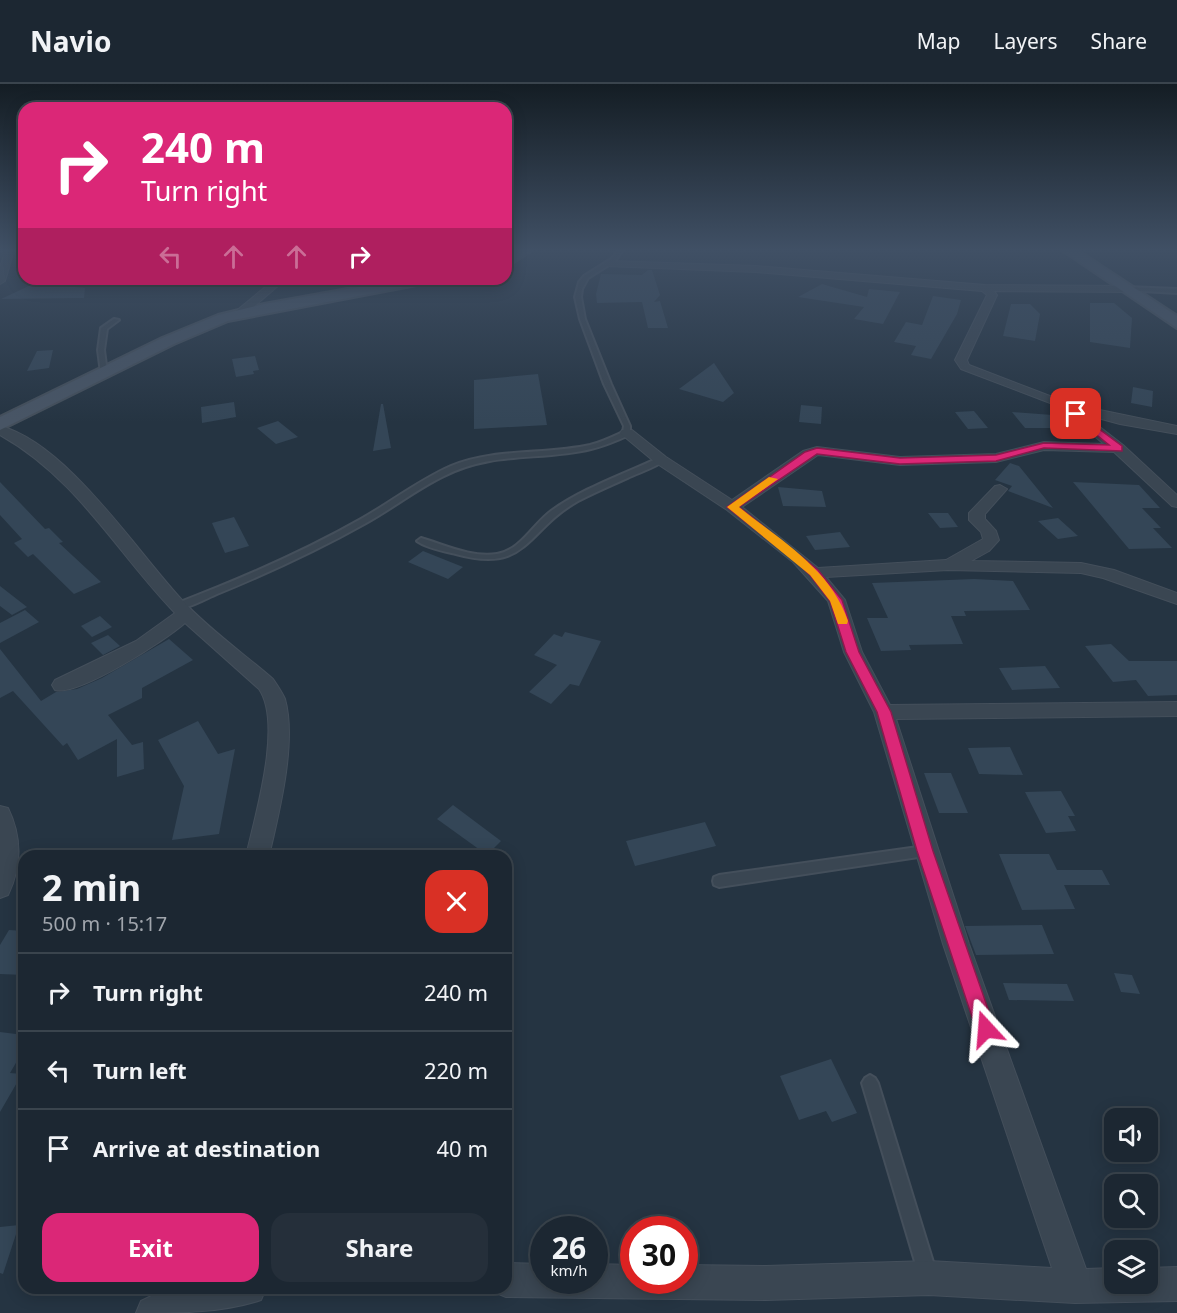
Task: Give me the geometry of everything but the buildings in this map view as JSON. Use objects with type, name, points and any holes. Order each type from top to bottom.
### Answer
[{"type":"street","points":[[239,314],[247,307]]},
{"type":"street","points":[[0,424],[168,341],[239,314],[275,307]]},
{"type":"street","points":[[987,307],[966,343],[961,360],[965,367],[1062,403],[1120,420],[1177,430]]},
{"type":"street","points":[[1154,307],[1177,323]]},
{"type":"street","points":[[1062,403],[1118,448],[1177,503]]},
{"type":"street","points":[[0,430],[37,450],[54,465],[83,494],[182,610],[266,684],[275,698],[277,712],[274,763],[259,850]]},
{"type":"street","points":[[627,433],[661,460],[732,507],[814,573],[836,600],[853,652],[884,712],[925,851],[1075,1286]]},
{"type":"street","points":[[732,507],[808,454],[817,451],[900,461],[996,458],[1044,446],[1118,448]]},
{"type":"street","points":[[948,565],[983,548],[991,540],[988,531],[977,520],[977,513],[1000,489]]},
{"type":"street","points":[[814,573],[948,565],[1081,568],[1108,574],[1177,600]]},
{"type":"street","points":[[62,685],[138,650],[164,633],[182,610]]},
{"type":"street","points":[[884,712],[1177,709]]},
{"type":"street","points":[[0,815],[9,846],[0,887]]},
{"type":"street","points":[[512,1280],[766,1283],[929,1278],[1075,1286],[1177,1284]]},
{"type":"street","points":[[153,1313],[183,1300],[216,1294]]},
{"type":"lane","points":[[182,610],[308,551],[367,520],[446,471],[468,462],[596,444],[627,433],[627,426],[608,390],[580,307]]},
{"type":"lane","points":[[104,373],[101,350],[104,328],[116,320]]},
{"type":"lane","points":[[421,541],[457,552],[501,556],[527,540],[550,516],[565,506],[661,460]]},
{"type":"lane","points":[[720,881],[925,851]]},
{"type":"lane","points":[[870,1083],[929,1278]]},
{"type":"slow traffic","points":[[773,479],[732,507],[814,573],[836,600],[842,621]]},
{"type":"route","points":[[986,1029],[925,851],[884,712],[853,652],[836,600],[826,586],[799,559],[732,507],[808,454],[817,451],[900,461],[996,458],[1044,446],[1118,448],[1076,414]]}]
